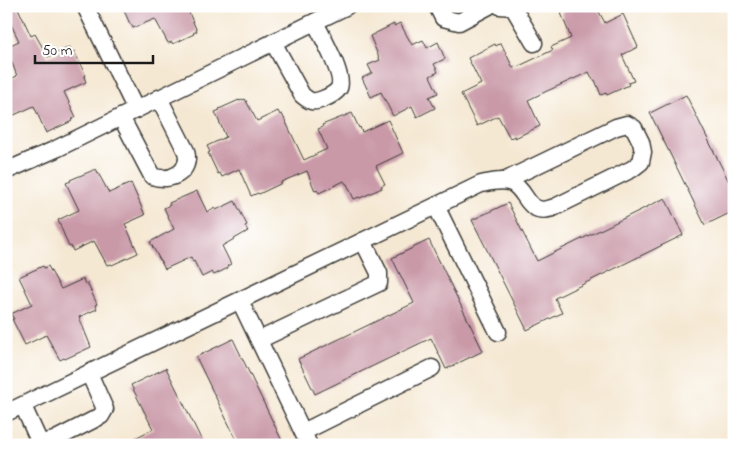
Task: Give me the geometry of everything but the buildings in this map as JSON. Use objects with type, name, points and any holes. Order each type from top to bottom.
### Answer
[{"type":"lane","points":[[85,6],[136,110]]},
{"type":"lane","points":[[6,171],[56,149],[347,6]]},
{"type":"lane","points":[[437,6],[443,18],[458,22],[489,6]]},
{"type":"lane","points":[[500,6],[513,7],[534,43]]},
{"type":"lane","points":[[273,42],[302,95],[309,101],[315,102],[330,96],[339,90],[341,82],[315,22]]},
{"type":"lane","points":[[121,117],[152,176],[161,180],[171,177],[182,171],[187,164],[188,158],[159,98]]},
{"type":"lane","points":[[6,414],[481,184],[504,181],[513,184],[535,208],[545,210],[632,169],[641,162],[642,142],[634,128],[627,124],[616,127],[504,181]]},
{"type":"lane","points":[[436,206],[498,332]]},
{"type":"lane","points":[[259,340],[379,283],[379,274],[363,241]]},
{"type":"lane","points":[[240,300],[306,438],[432,368]]},
{"type":"lane","points":[[23,406],[40,443],[54,440],[102,416],[105,409],[89,374]]}]
